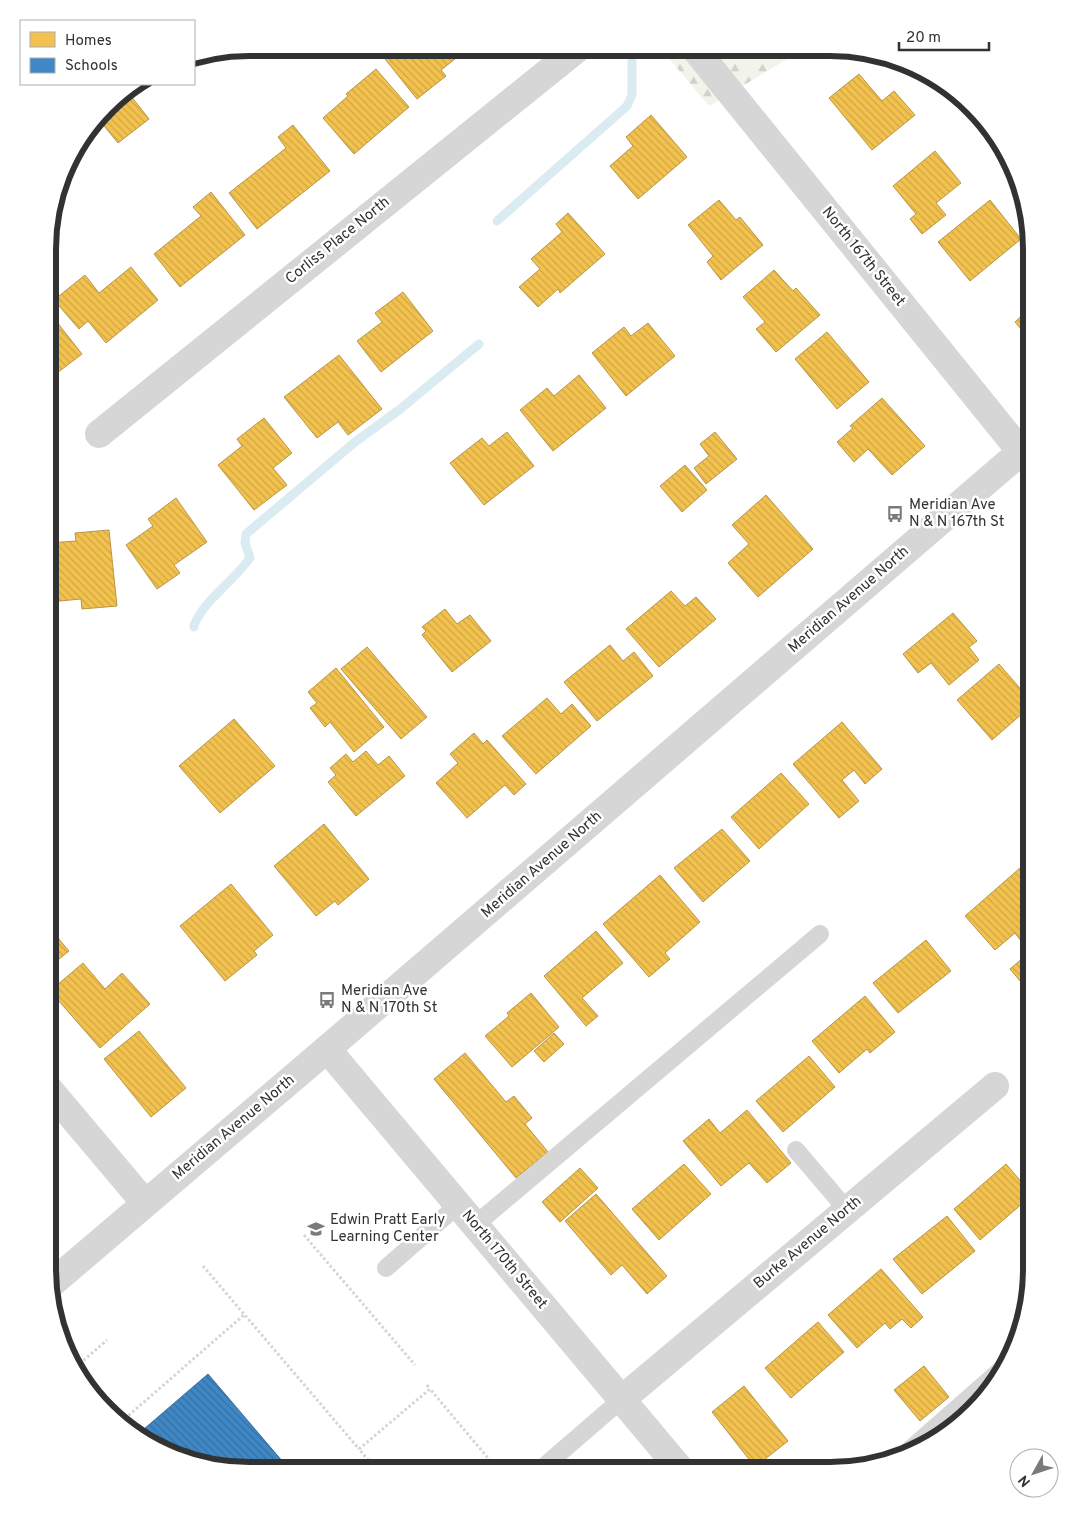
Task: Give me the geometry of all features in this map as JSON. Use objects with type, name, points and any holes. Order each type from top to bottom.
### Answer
[{"type":"street","name":"Corliss Place North","points":[[99,434],[568,56]]},
{"type":"street","name":"North 167th Street","points":[[701,56],[1023,447]]},
{"type":"street","name":"Meridian Avenue North","points":[[57,1279],[1023,457]]},
{"type":"street","name":"North 170th Street","points":[[327,1049],[674,1462]]},
{"type":"street","name":"Burke Avenue North","points":[[622,1399],[995,1086]]},
{"type":"street","points":[[56,1098],[145,1204]]},
{"type":"lane","points":[[475,1225],[820,934]]},
{"type":"lane","points":[[796,1150],[847,1210]]},
{"type":"lane","points":[[386,1268],[458,1204]]},
{"type":"lane","points":[[924,1437],[984,1385]]},
{"type":"lane","points":[[548,1462],[622,1399]]},
{"type":"path","points":[[304,1235],[415,1365]]},
{"type":"path","points":[[202,1266],[370,1462]]},
{"type":"path","points":[[126,1417],[245,1314]]},
{"type":"path","points":[[81,1363],[107,1340]]},
{"type":"path","points":[[427,1385],[491,1462]]},
{"type":"path","points":[[359,1449],[430,1389]]},
{"type":"green space","points":[[667,56],[792,56],[709,106]]},
{"type":"building: Homes","points":[[389,56],[459,56],[441,70],[446,76],[417,99],[385,59]]},
{"type":"building: Homes","points":[[376,69],[409,107],[354,154],[323,118],[348,96],[346,94]]},
{"type":"building: Homes","points":[[859,74],[882,101],[894,91],[915,115],[872,150],[829,98]]},
{"type":"building: Homes","points":[[131,97],[149,119],[118,143],[103,124]]},
{"type":"building: Homes","points":[[651,115],[687,157],[638,199],[610,166],[633,146],[626,137]]},
{"type":"building: Homes","points":[[293,125],[330,171],[257,229],[229,193],[286,148],[278,137]]},
{"type":"building: Homes","points":[[935,151],[961,183],[936,203],[946,215],[922,234],[910,219],[916,214],[893,186]]},
{"type":"building: Homes","points":[[211,192],[245,235],[180,287],[154,254],[201,216],[193,207]]},
{"type":"building: Homes","points":[[719,200],[736,220],[740,217],[763,245],[721,280],[707,262],[713,256],[688,225]]},
{"type":"building: Homes","points":[[990,200],[1021,239],[970,281],[938,242]]},
{"type":"building: Homes","points":[[568,213],[605,254],[560,293],[558,289],[538,307],[519,287],[540,269],[531,259],[562,232],[556,224]]},
{"type":"building: Homes","points":[[131,267],[158,300],[106,343],[88,321],[79,329],[56,302],[56,298],[85,275],[99,293]]},
{"type":"building: Homes","points":[[774,270],[793,291],[796,288],[820,315],[776,352],[756,329],[765,322],[743,297]]},
{"type":"building: Homes","points":[[403,292],[433,331],[381,372],[357,341],[382,322],[375,313]]},
{"type":"building: Homes","points":[[1023,314],[1023,332],[1015,322]]},
{"type":"building: Homes","points":[[56,321],[82,354],[56,374]]},
{"type":"building: Homes","points":[[648,323],[675,356],[626,396],[592,353],[624,327],[631,336]]},
{"type":"building: Homes","points":[[827,332],[869,382],[837,409],[795,359]]},
{"type":"building: Homes","points":[[339,355],[382,409],[348,435],[338,422],[317,438],[284,397]]},
{"type":"building: Homes","points":[[579,375],[606,408],[553,451],[520,410],[547,388],[554,396]]},
{"type":"building: Homes","points":[[882,398],[925,446],[892,475],[868,449],[854,462],[837,442],[853,428],[850,426]]},
{"type":"building: Homes","points":[[264,418],[292,453],[273,468],[287,485],[254,510],[218,465],[242,446],[237,439]]},
{"type":"building: Homes","points":[[507,432],[534,466],[484,505],[450,463],[482,438],[489,446]]},
{"type":"building: Homes","points":[[715,432],[737,459],[706,484],[694,468],[709,456],[700,444]]},
{"type":"building: Homes","points":[[685,465],[707,490],[682,512],[660,486]]},
{"type":"building: Homes","points":[[766,495],[813,549],[758,597],[728,563],[749,544],[732,525]]},
{"type":"building: Homes","points":[[176,498],[207,542],[174,565],[180,573],[157,589],[126,545],[153,526],[148,519]]},
{"type":"building: Homes","points":[[109,530],[117,606],[82,609],[81,599],[56,601],[56,542],[76,541],[75,533]]},
{"type":"building: Homes","points":[[671,591],[685,606],[696,597],[716,619],[659,667],[626,629]]},
{"type":"building: Homes","points":[[445,609],[457,624],[470,615],[491,641],[452,672],[422,635],[426,631],[422,627]]},
{"type":"building: Homes","points":[[953,613],[977,641],[969,647],[979,660],[949,685],[931,663],[918,673],[903,654]]},
{"type":"building: Homes","points":[[610,645],[623,661],[634,652],[653,676],[597,721],[564,682]]},
{"type":"building: Homes","points":[[367,647],[427,717],[401,739],[341,669]]},
{"type":"building: Homes","points":[[999,664],[1023,692],[1023,713],[992,740],[957,700]]},
{"type":"building: Homes","points":[[336,668],[384,727],[354,752],[330,722],[325,727],[310,708],[317,703],[308,692]]},
{"type":"building: Homes","points":[[547,698],[561,714],[572,704],[591,726],[536,774],[502,736]]},
{"type":"building: Homes","points":[[234,719],[275,766],[220,813],[179,766]]},
{"type":"building: Homes","points":[[842,722],[882,769],[865,784],[854,770],[842,780],[859,801],[839,818],[793,764]]},
{"type":"building: Homes","points":[[474,733],[483,744],[487,740],[526,784],[514,795],[505,785],[467,818],[436,783],[458,763],[450,754]]},
{"type":"building: Homes","points":[[366,751],[378,765],[389,756],[405,776],[356,816],[328,782],[336,775],[330,768],[346,754],[353,762]]},
{"type":"building: Homes","points":[[781,773],[809,804],[759,849],[731,817]]},
{"type":"building: Homes","points":[[324,824],[369,879],[338,905],[335,901],[316,916],[274,866]]},
{"type":"building: Homes","points":[[722,829],[750,861],[703,902],[674,868]]},
{"type":"building: Homes","points":[[1020,868],[1023,872],[1023,939],[1021,941],[1015,933],[995,950],[965,916]]},
{"type":"building: Homes","points":[[660,875],[700,922],[665,953],[670,959],[649,977],[603,924]]},
{"type":"building: Homes","points":[[231,884],[273,935],[254,951],[257,955],[225,981],[180,926]]},
{"type":"building: Homes","points":[[596,931],[623,963],[582,998],[598,1016],[586,1026],[544,976]]},
{"type":"building: Homes","points":[[56,936],[69,951],[56,962]]},
{"type":"building: Homes","points":[[926,940],[951,971],[898,1013],[873,983]]},
{"type":"building: Homes","points":[[1023,958],[1023,984],[1010,969]]},
{"type":"building: Homes","points":[[83,963],[105,989],[122,973],[150,1004],[100,1048],[56,998],[56,986]]},
{"type":"building: Homes","points":[[531,993],[559,1027],[512,1067],[485,1036],[509,1016],[507,1013]]},
{"type":"building: Homes","points":[[865,996],[895,1032],[870,1053],[867,1049],[839,1073],[812,1041]]},
{"type":"building: Homes","points":[[139,1031],[186,1088],[151,1117],[104,1059]]},
{"type":"building: Homes","points":[[554,1033],[564,1044],[544,1062],[534,1051]]},
{"type":"building: Homes","points":[[465,1053],[506,1102],[514,1096],[532,1118],[525,1124],[548,1152],[516,1178],[434,1079]]},
{"type":"building: Homes","points":[[809,1056],[835,1087],[783,1132],[756,1101]]},
{"type":"building: Homes","points":[[747,1110],[791,1163],[767,1183],[749,1163],[721,1186],[683,1141],[709,1119],[720,1133]]},
{"type":"building: Homes","points":[[684,1164],[711,1194],[659,1240],[632,1209]]},
{"type":"building: Homes","points":[[1006,1164],[1023,1184],[1023,1203],[980,1240],[954,1209]]},
{"type":"building: Homes","points":[[580,1168],[598,1188],[560,1222],[542,1202]]},
{"type":"building: Homes","points":[[596,1194],[667,1276],[647,1294],[622,1265],[611,1275],[565,1221]]},
{"type":"building: Homes","points":[[947,1216],[975,1251],[922,1294],[893,1259]]},
{"type":"building: Homes","points":[[881,1269],[923,1317],[911,1328],[902,1319],[890,1329],[885,1323],[857,1348],[828,1315]]},
{"type":"building: Homes","points":[[818,1322],[844,1352],[791,1398],[765,1368]]},
{"type":"building: Homes","points":[[924,1366],[949,1397],[920,1421],[894,1390]]},
{"type":"building: Homes","points":[[744,1386],[788,1441],[761,1462],[751,1462],[712,1412]]},
{"type":"building: Schools","points":[[208,1374],[283,1462],[250,1462],[212,1458],[176,1447],[143,1430]]},
{"type":"waterway","points":[[497,221],[627,106],[632,95],[632,56]]},
{"type":"waterway","points":[[194,627],[205,607],[250,558],[245,543],[246,534],[355,442],[399,410],[479,344]]},
{"type":"place","name":"Meridian Ave N & N 167th St","points":[[895,514]]},
{"type":"place","name":"Meridian Ave N & N 170th St","points":[[327,1000]]},
{"type":"place","name":"Edwin Pratt Early Learning Center","points":[[316,1229]]}]
